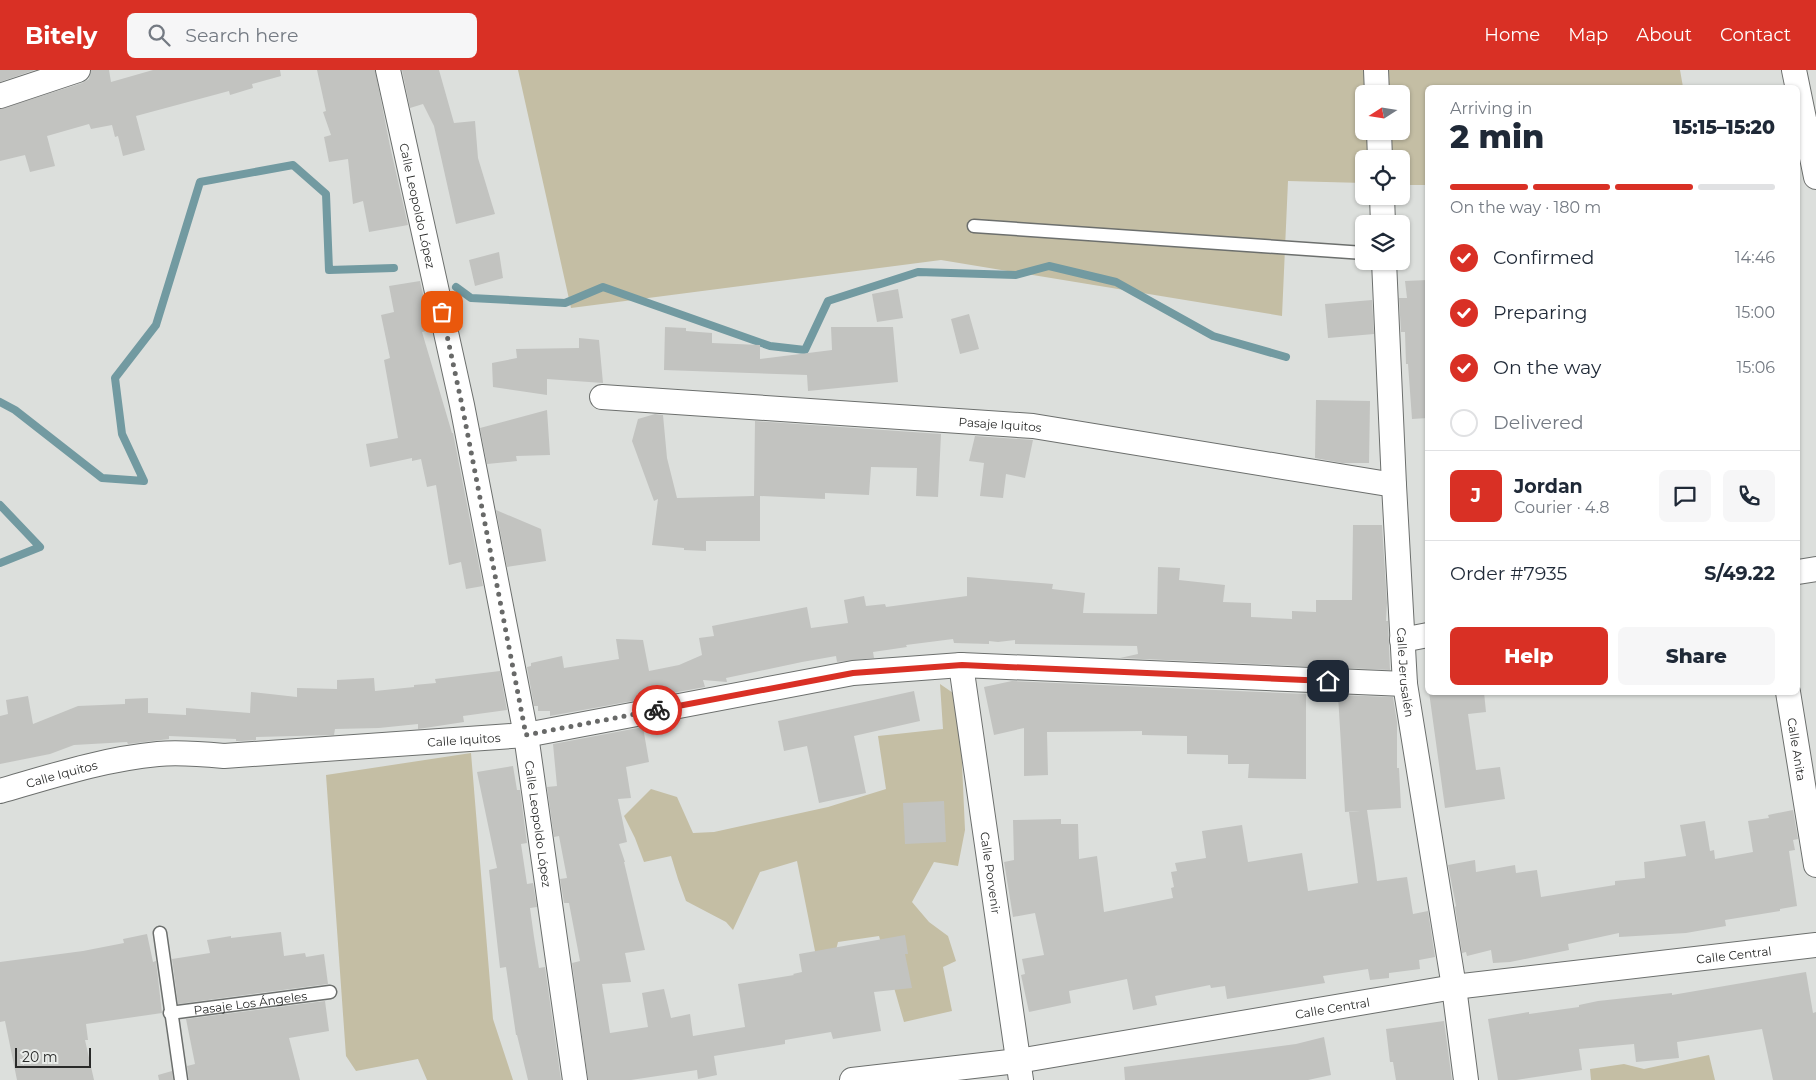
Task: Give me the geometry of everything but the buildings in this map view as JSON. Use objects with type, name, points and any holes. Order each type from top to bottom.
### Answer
[{"type":"street","points":[[0,96],[78,70]]},
{"type":"street","name":"Calle Leopoldo López","points":[[388,70],[462,405],[526,735],[575,1080]]},
{"type":"street","points":[[1376,70],[1377,85]]},
{"type":"street","points":[[1794,70],[1797,85]]},
{"type":"street","points":[[1800,99],[1816,177]]},
{"type":"street","name":"Calle Jerusalén","points":[[1384,270],[1405,684],[1454,987],[1466,1080]]},
{"type":"street","name":"Pasaje Iquitos","points":[[602,398],[1033,426],[1394,485]]},
{"type":"street","points":[[1800,572],[1816,569]]},
{"type":"street","points":[[1402,640],[1425,636]]},
{"type":"street","name":"Calle Iquitos","points":[[0,790],[101,763],[159,754],[191,753],[224,756],[526,735],[853,673],[962,665],[1405,684]]},
{"type":"street","name":"Calle Porvenir","points":[[962,665],[1019,1070]]},
{"type":"street","name":"Calle Anita","points":[[1788,695],[1816,865]]},
{"type":"street","name":"Calle Central","points":[[852,1080],[1019,1070],[1454,987],[1816,946]]},
{"type":"lane","points":[[974,226],[1355,252]]},
{"type":"lane","points":[[160,933],[181,1080]]},
{"type":"lane","name":"Pasaje Los Ángeles","points":[[170,1013],[330,992]]},
{"type":"shaded area","points":[[518,70],[1680,70],[1683,85],[1425,85],[1425,185],[1410,185],[1410,150],[1355,150],[1355,183],[1288,181],[1282,316],[941,260],[571,308]]},
{"type":"shaded area","points":[[940,684],[959,697],[965,830],[958,866],[934,862],[912,902],[929,922],[948,936],[956,961],[943,967],[952,1011],[904,1022],[879,936],[838,942],[834,958],[817,961],[797,861],[760,872],[733,930],[726,922],[686,901],[671,856],[644,862],[624,816],[651,789],[677,797],[693,833],[714,832],[828,807],[886,789],[878,736],[943,729]]},
{"type":"shaded area","points":[[471,753],[493,1019],[513,1080],[427,1080],[418,1059],[356,1071],[346,1056],[326,775]]},
{"type":"shaded area","points":[[1709,1055],[1715,1080],[1591,1080],[1590,1069],[1624,1064],[1644,1069]]},
{"type":"waterway","points":[[0,402],[15,410],[102,478],[144,481],[122,434],[115,378],[156,325],[200,182],[293,165],[326,194],[329,270],[394,268]]},
{"type":"waterway","points":[[456,287],[471,298],[565,303],[603,287],[770,346],[805,350],[828,301],[918,272],[1016,275],[1049,266],[1116,282],[1213,336],[1286,357]]},
{"type":"waterway","points":[[0,505],[40,547],[0,563]]},
{"type":"way so far","points":[[442,312],[462,405],[526,735],[657,710]]},
{"type":"route","points":[[657,710],[853,673],[962,665],[1328,681]]}]
